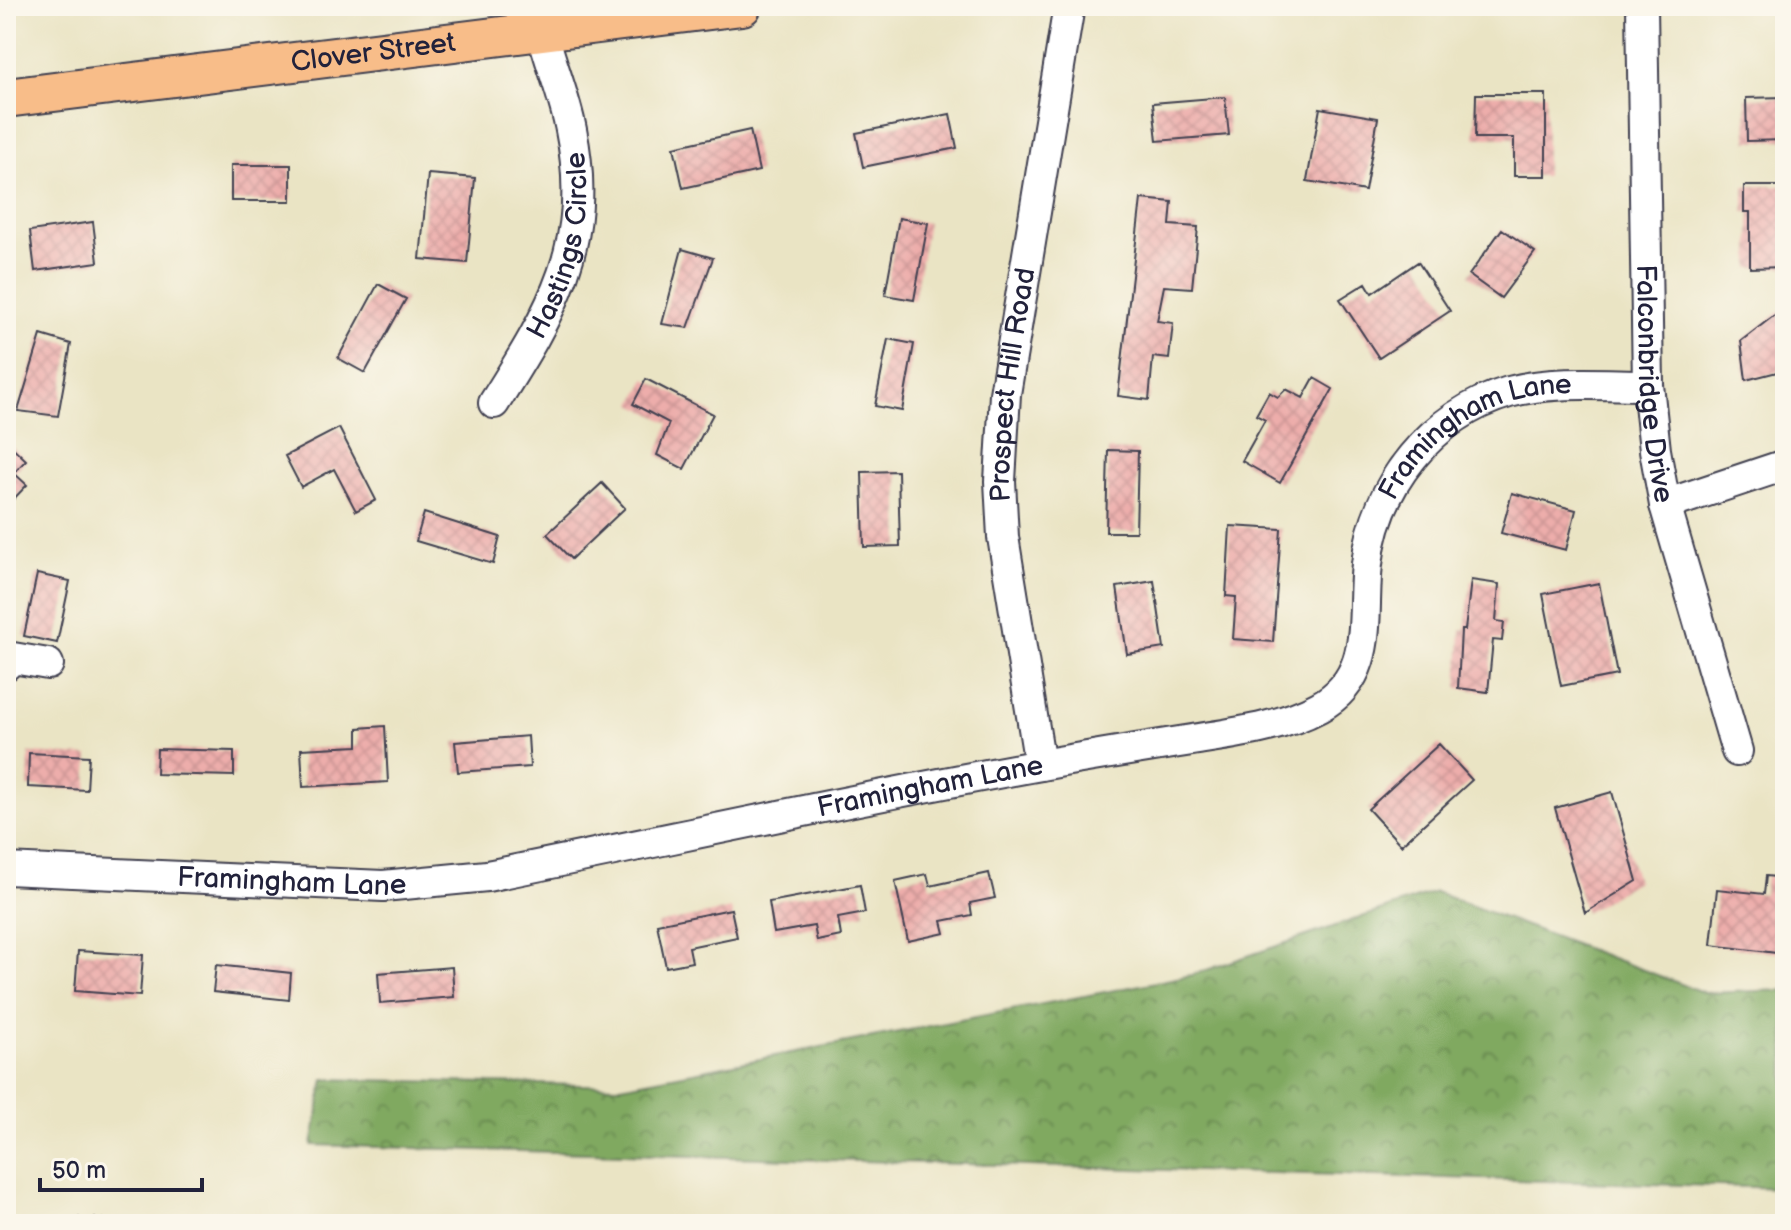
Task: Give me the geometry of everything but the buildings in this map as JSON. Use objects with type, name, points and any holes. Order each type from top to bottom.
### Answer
[{"type":"main road","name":"Clover Street","points":[[6,98],[540,19],[742,6]]},
{"type":"street","name":"Prospect Hill Road","points":[[1040,765],[1003,537],[1000,455],[1005,394],[1069,6]]},
{"type":"street","name":"Falconbridge Drive","points":[[1642,6],[1648,385],[1665,505],[1737,751]]},
{"type":"street","name":"Hastings Circle","points":[[494,403],[555,302],[567,271],[578,220],[577,163],[571,131],[540,19]]},
{"type":"street","name":"Framingham Lane","points":[[6,869],[416,886],[487,876],[1040,765],[1252,730],[1320,706],[1347,684],[1356,670],[1366,632],[1366,574],[1372,533],[1383,502],[1401,469],[1424,443],[1479,403],[1512,391],[1549,386],[1648,385]]},
{"type":"street","points":[[1665,505],[1785,465]]},
{"type":"street","points":[[6,665],[13,658],[48,664]]},
{"type":"path","points":[[6,1216],[212,1224]]},
{"type":"green space","points":[[1435,892],[1705,993],[1785,990],[1785,1188],[312,1145],[324,1079],[621,1086],[1192,975]]}]
